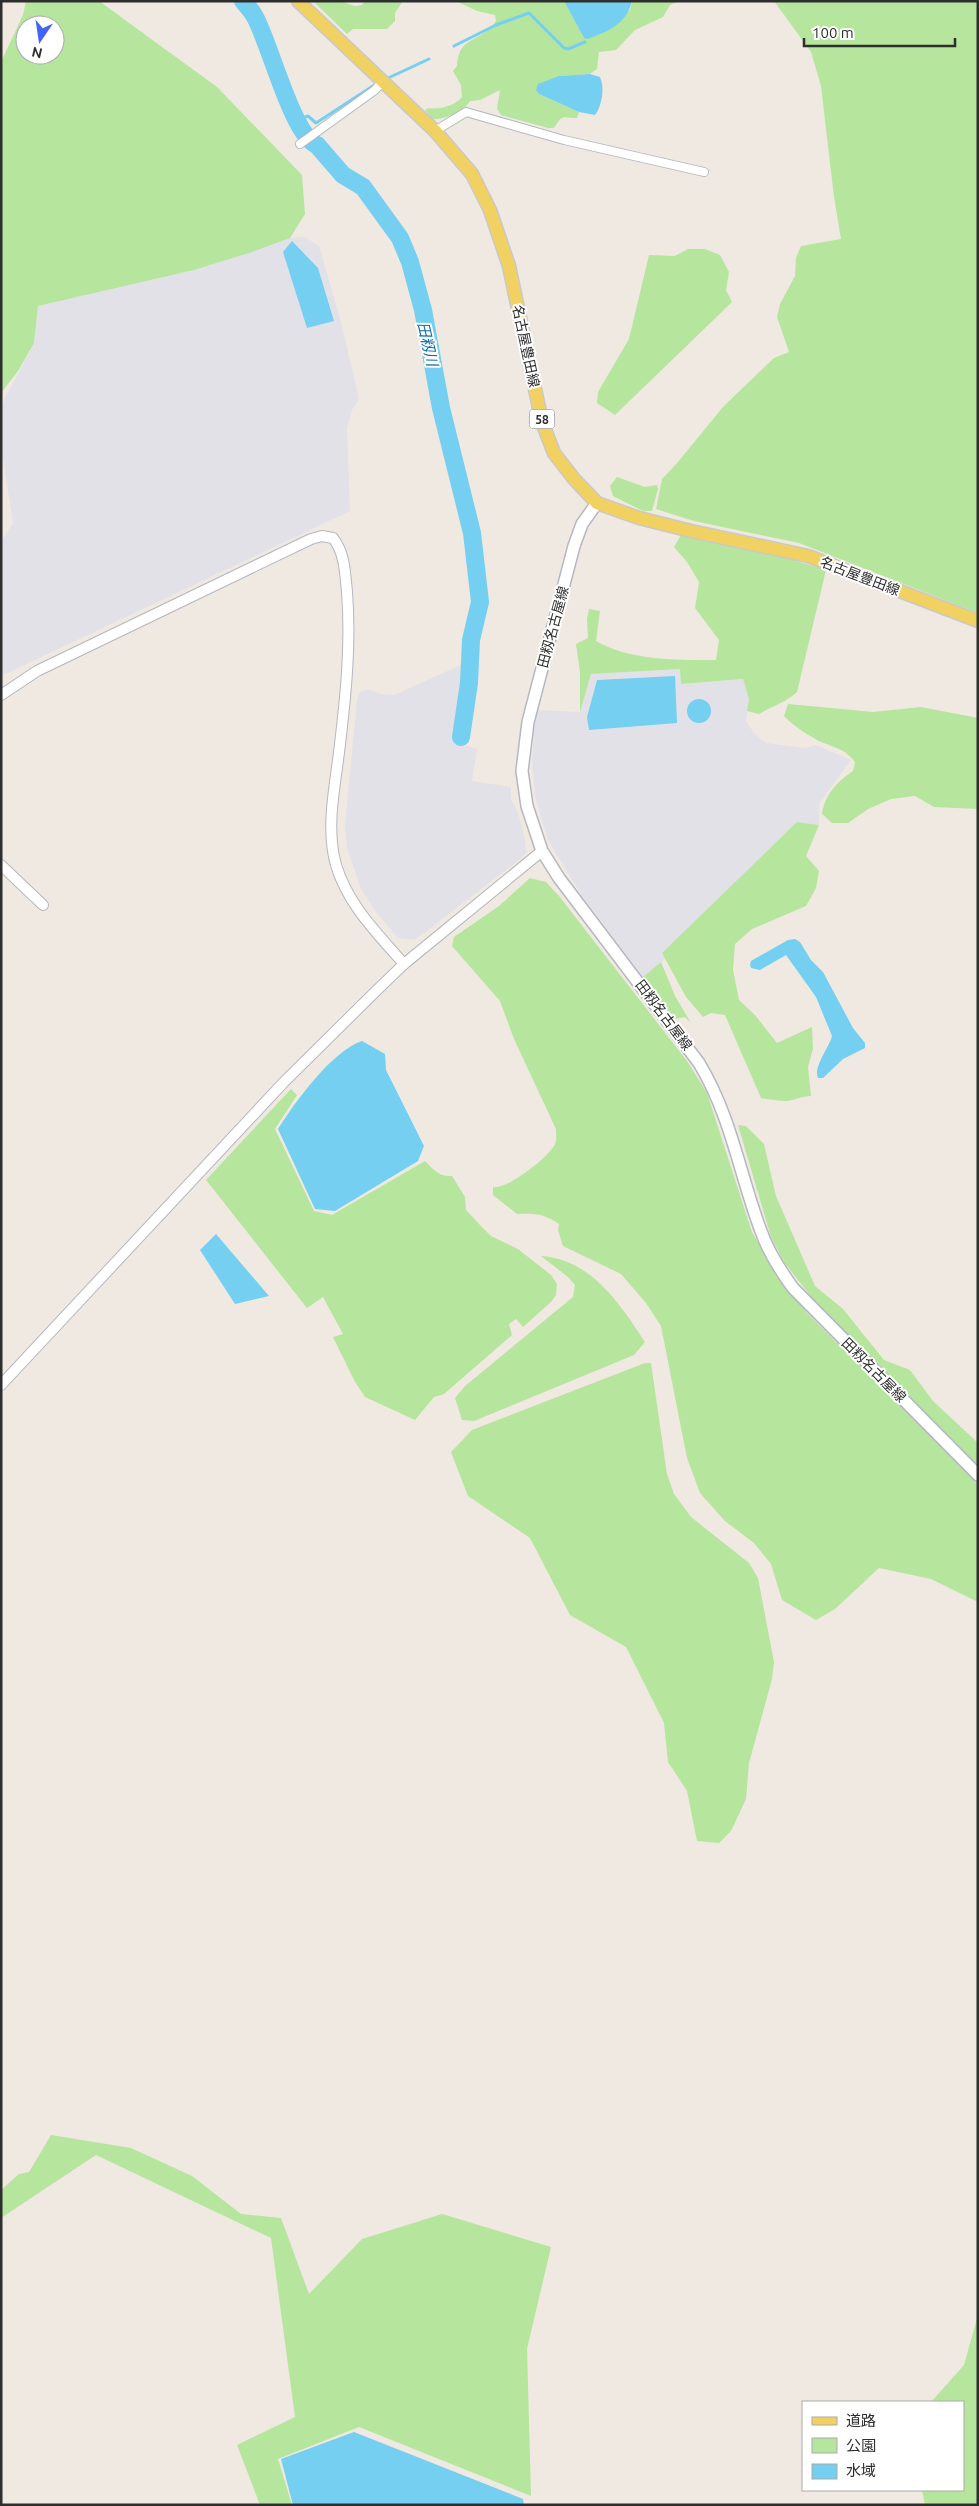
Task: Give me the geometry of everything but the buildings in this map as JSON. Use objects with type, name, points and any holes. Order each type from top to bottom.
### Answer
[{"type":"main road","name":"名古屋豊田線","points":[[298,1],[434,131],[472,174],[490,210],[510,266],[542,422],[554,453],[574,479],[597,503],[639,518],[808,556],[978,621]]},
{"type":"main road","name":"田籾名古屋線","points":[[597,503],[582,524],[574,546],[528,722],[522,771],[526,806],[542,851],[559,878],[699,1063],[715,1090],[726,1117],[761,1232],[775,1262],[793,1288],[978,1475]]},
{"type":"street","points":[[302,142],[375,90],[382,82]]},
{"type":"street","points":[[434,131],[466,112],[564,140],[704,172]]},
{"type":"street","points":[[1,695],[37,671],[240,572],[311,539],[322,536],[333,538],[338,545],[343,563],[349,632],[347,683],[332,818],[335,863],[342,884],[357,910],[404,964]]},
{"type":"street","points":[[1,1385],[284,1082],[404,964],[542,851]]},
{"type":"street","points":[[1,865],[43,905]]},
{"type":"shaded area","points":[[305,237],[319,246],[341,322],[359,399],[352,410],[347,428],[350,511],[1,676],[1,542],[13,523],[1,446],[1,406],[34,343],[38,306],[194,270],[290,238]]},
{"type":"shaded area","points":[[463,664],[453,742],[477,749],[472,781],[511,787],[511,799],[518,812],[526,852],[520,859],[415,940],[398,938],[375,911],[361,889],[347,848],[345,825],[357,700],[359,693],[368,689],[380,694],[394,695]]},
{"type":"shaded area","points":[[680,669],[682,684],[743,679],[749,699],[746,721],[754,733],[766,743],[806,748],[816,745],[851,760],[819,804],[819,825],[797,822],[663,953],[666,958],[643,977],[582,896],[548,840],[535,796],[532,762],[534,727],[537,710],[580,712],[591,674]]},
{"type":"green space","points":[[26,1],[99,1],[217,87],[302,175],[305,214],[290,238],[252,252],[194,270],[38,306],[34,343],[18,371],[1,393],[1,62],[15,32],[15,65],[65,65],[65,15],[23,15]]},
{"type":"green space","points":[[340,1],[355,6],[362,5],[365,1],[403,1],[395,13],[395,21],[387,29],[353,29],[347,34],[314,2]]},
{"type":"green space","points":[[456,1],[564,1],[584,38],[630,10],[632,1],[679,1],[670,5],[663,17],[635,30],[616,50],[599,52],[597,69],[590,74],[559,76],[539,94],[579,112],[577,118],[564,117],[559,120],[554,128],[548,128],[501,115],[497,109],[500,90],[480,100],[470,101],[463,109],[442,118],[432,119],[425,110],[428,108],[446,107],[462,97],[461,85],[453,71],[457,66],[458,56],[466,44],[484,33],[496,21],[495,15],[477,11]]},
{"type":"green space","points":[[774,1],[978,1],[978,613],[799,543],[694,521],[656,509],[662,479],[723,407],[774,358],[789,352],[777,317],[780,304],[795,276],[796,258],[801,246],[841,239],[821,86],[811,52]]},
{"type":"green space","points":[[688,249],[705,249],[720,255],[729,272],[726,290],[732,302],[615,415],[597,403],[598,392],[629,339],[649,255],[675,256]]},
{"type":"green space","points":[[617,477],[645,487],[657,485],[658,489],[652,511],[643,511],[613,496],[610,486]]},
{"type":"green space","points":[[681,535],[793,560],[826,570],[797,692],[759,714],[747,711],[749,699],[743,679],[681,684],[680,669],[591,674],[580,712],[580,672],[576,644],[588,638],[587,619],[589,609],[600,611],[596,641],[610,648],[654,658],[716,660],[719,640],[695,608],[699,582],[687,562],[674,547]]},
{"type":"green space","points":[[788,704],[873,712],[921,707],[978,718],[978,809],[934,807],[915,796],[891,799],[868,809],[848,823],[832,823],[822,814],[826,800],[837,784],[853,771],[855,762],[843,751],[819,741],[792,723],[784,716]]},
{"type":"green space","points":[[797,822],[819,825],[806,856],[819,871],[816,888],[806,906],[752,929],[735,944],[733,970],[739,1000],[755,1015],[777,1043],[812,1027],[813,1049],[808,1067],[811,1096],[784,1101],[761,1098],[725,1015],[711,1013],[703,1017],[686,997],[662,953]]},
{"type":"green space","points":[[530,878],[546,882],[559,896],[687,1061],[707,1093],[752,1232],[776,1275],[807,1313],[978,1484],[978,1602],[931,1579],[879,1568],[835,1609],[816,1620],[782,1600],[771,1564],[754,1543],[725,1521],[700,1493],[687,1458],[661,1326],[646,1303],[621,1274],[563,1246],[558,1230],[559,1224],[539,1215],[517,1214],[493,1195],[493,1187],[499,1187],[517,1178],[545,1157],[555,1144],[556,1129],[514,1039],[500,1001],[452,946],[454,937],[499,906]]},
{"type":"green space","points":[[661,962],[675,996],[691,1023],[685,1017],[675,1019],[643,977]]},
{"type":"green space","points":[[291,1089],[297,1095],[275,1129],[314,1211],[332,1215],[425,1161],[440,1174],[452,1176],[465,1197],[466,1210],[491,1236],[518,1249],[551,1275],[557,1284],[556,1295],[551,1302],[523,1327],[516,1319],[509,1324],[512,1335],[444,1394],[434,1397],[415,1420],[365,1397],[355,1382],[333,1337],[343,1334],[323,1297],[307,1308],[206,1180]]},
{"type":"green space","points":[[738,1125],[746,1126],[764,1144],[776,1196],[815,1286],[843,1309],[884,1360],[910,1370],[933,1401],[978,1443],[978,1466],[812,1298],[784,1262],[771,1237]]},
{"type":"green space","points":[[541,1256],[559,1259],[590,1275],[615,1299],[645,1342],[634,1355],[474,1421],[462,1420],[455,1398],[465,1386],[573,1297],[575,1285],[568,1277]]},
{"type":"green space","points":[[645,1363],[651,1363],[667,1474],[674,1494],[691,1517],[749,1563],[758,1578],[774,1662],[772,1679],[749,1763],[746,1799],[731,1831],[719,1843],[697,1841],[687,1791],[668,1762],[664,1723],[626,1647],[570,1615],[530,1538],[468,1496],[451,1452],[472,1430]]},
{"type":"green space","points":[[51,2135],[131,2148],[192,2176],[241,2214],[281,2218],[309,2294],[362,2239],[442,2214],[551,2247],[527,2349],[531,2496],[359,2427],[278,2459],[292,2505],[260,2505],[237,2445],[295,2417],[271,2238],[96,2155],[1,2218],[1,2190],[19,2174],[29,2172]]},
{"type":"green space","points":[[978,2315],[978,2505],[925,2505],[922,2491],[964,2491],[964,2401],[932,2401],[964,2365]]},
{"type":"water","points":[[564,1],[632,1],[621,21],[609,30],[588,39],[584,38]]},
{"type":"water","points":[[590,74],[600,77],[602,81],[601,102],[595,115],[579,112],[539,94],[536,90],[538,84],[559,76]]},
{"type":"water","points":[[292,241],[318,268],[334,321],[307,328],[283,252]]},
{"type":"water","points":[[675,676],[677,723],[589,730],[587,717],[597,680]]},
{"type":"water","points":[[699,699],[708,702],[711,711],[708,720],[699,723],[690,720],[687,711],[690,702]]},
{"type":"water","points":[[795,939],[800,942],[811,960],[823,972],[853,1028],[865,1043],[865,1048],[843,1059],[823,1078],[818,1078],[819,1063],[832,1036],[816,997],[786,955],[760,970],[751,968],[750,965],[751,961],[788,940]]},
{"type":"water","points":[[362,1041],[385,1054],[386,1070],[424,1146],[418,1161],[335,1211],[315,1209],[278,1129],[304,1092],[327,1066],[350,1047]]},
{"type":"water","points":[[216,1234],[269,1296],[235,1304],[200,1250]]},
{"type":"water","points":[[354,2432],[523,2499],[524,2505],[293,2505],[281,2459]]},
{"type":"waterway","name":"田籾川","points":[[243,1],[254,15],[261,29],[282,87],[299,125],[308,138],[317,145],[343,175],[363,187],[400,238],[410,262],[423,310],[441,408],[472,533],[480,602],[471,640],[469,683],[461,737]]},
{"type":"waterway","points":[[454,46],[496,25],[529,13],[564,48],[568,49],[585,42]]},
{"type":"waterway","points":[[386,79],[429,59]]},
{"type":"waterway","points":[[298,120],[308,116],[316,123],[376,84]]}]
